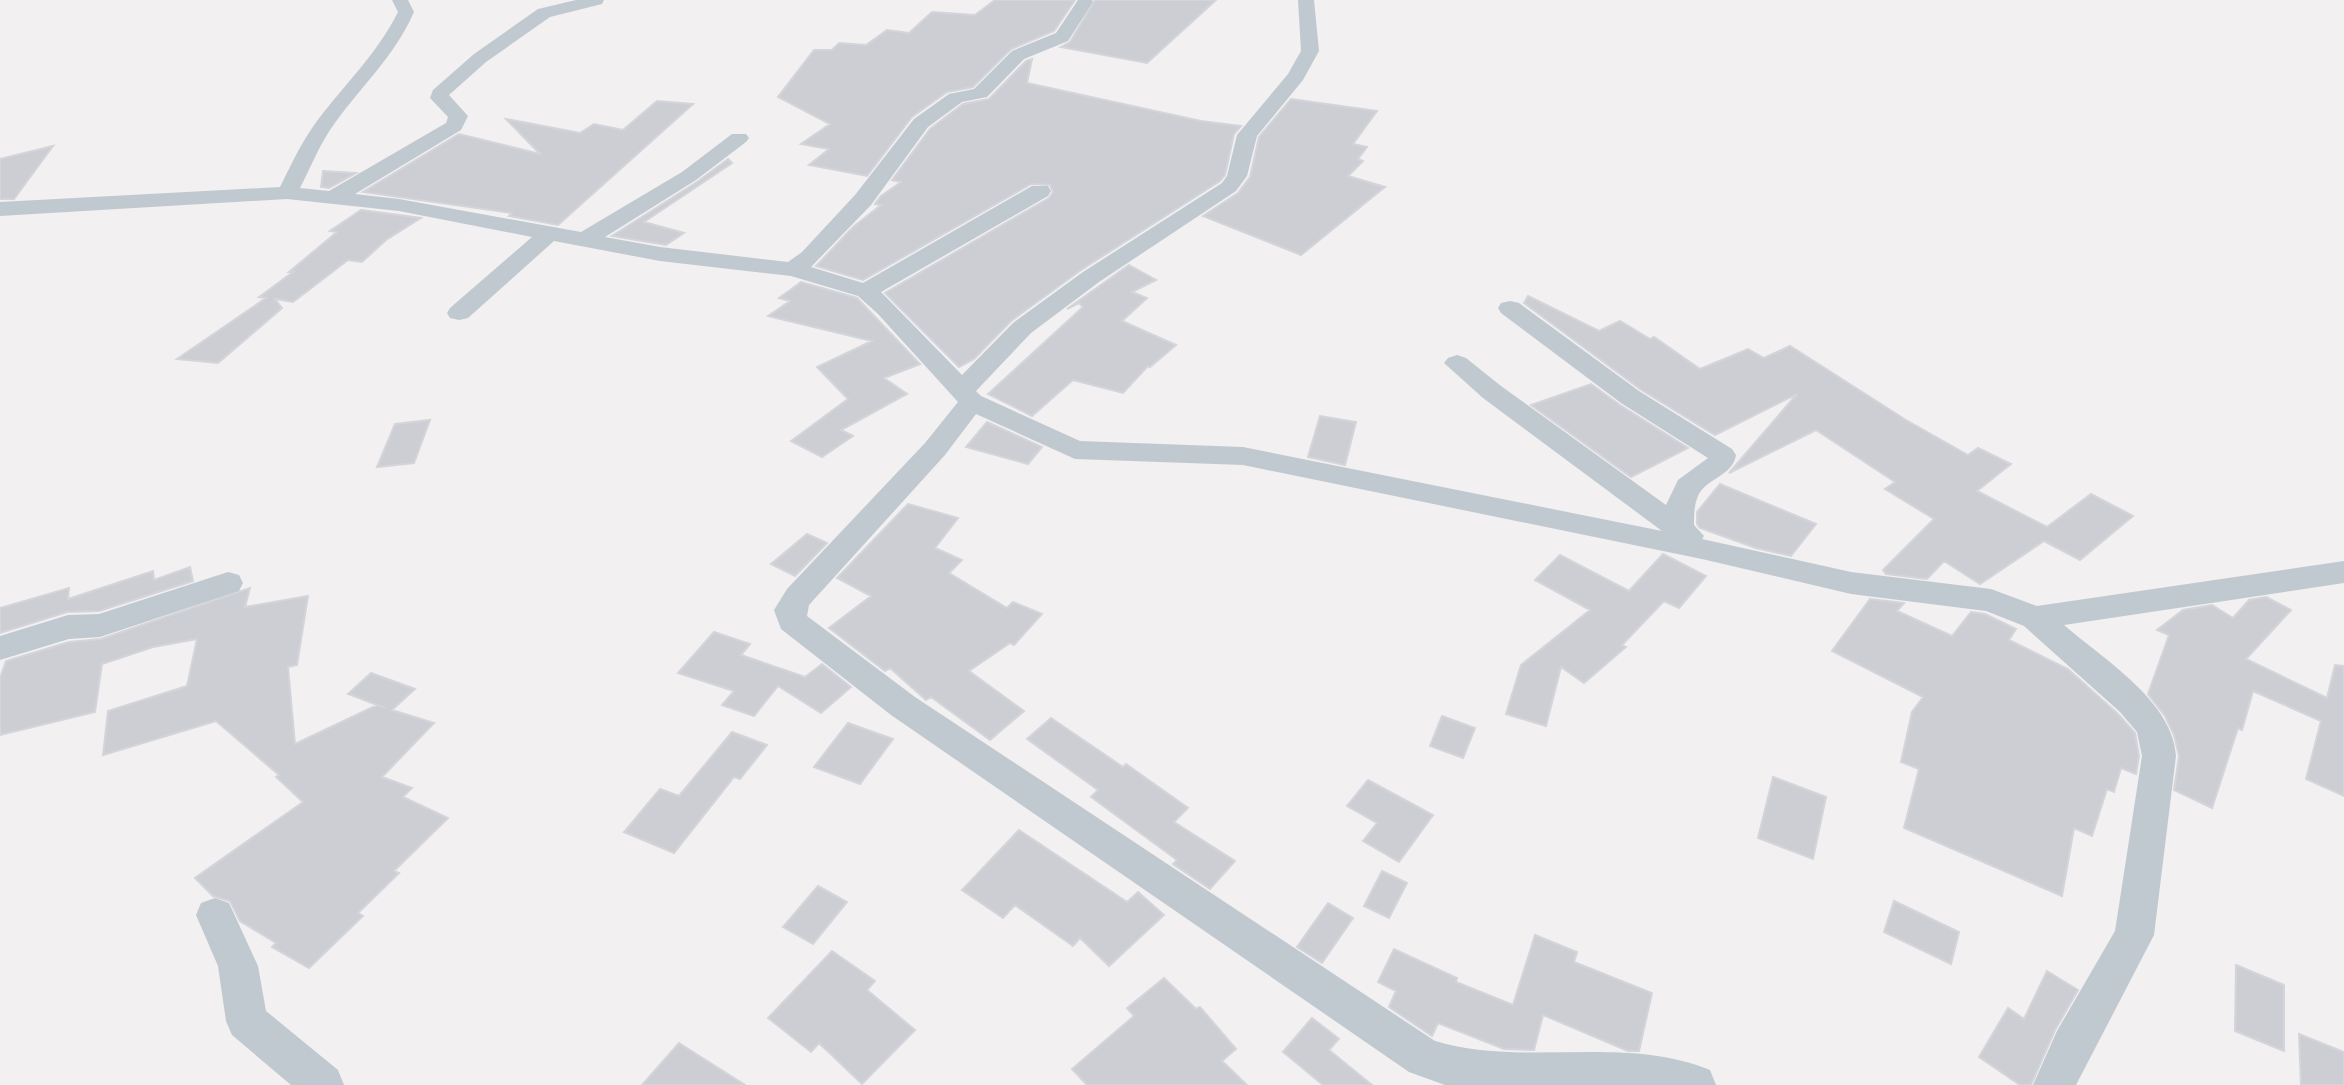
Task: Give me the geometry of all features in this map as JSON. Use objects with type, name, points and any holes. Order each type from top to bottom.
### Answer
[{"type":"street","points":[[287,193],[322,127],[379,62],[396,38],[406,12],[400,0]]},
{"type":"street","points":[[333,198],[454,126],[458,116],[440,98],[440,94],[480,58],[544,13],[596,0]]},
{"type":"street","points":[[1306,0],[1310,51],[1296,76],[1247,135],[1237,176],[1229,187],[1091,277],[1022,328],[967,397],[909,479],[798,597],[790,610],[792,621],[914,714],[1424,1058],[1463,1070],[1494,1073],[1646,1073],[1695,1085]]},
{"type":"street","points":[[793,270],[810,257],[863,200],[934,111],[956,98],[979,93],[1012,59],[1062,37],[1085,2]]},
{"type":"street","points":[[582,241],[689,176],[739,138]]},
{"type":"street","points":[[866,291],[1040,191]]},
{"type":"street","points":[[0,209],[287,193],[399,205],[660,254],[793,270],[866,291],[887,309],[967,397],[1075,450],[1243,456],[1691,537],[1851,583],[1991,600],[2035,618],[2132,703],[2151,724],[2158,739],[2159,756],[2134,935],[2072,1045],[2054,1085]]},
{"type":"street","points":[[459,313],[550,233]]},
{"type":"street","points":[[1510,308],[1630,397],[1722,454],[1721,462],[1686,486],[1681,497],[1691,537]]},
{"type":"street","points":[[1457,363],[1492,392],[1691,537]]},
{"type":"street","points":[[2035,618],[2344,572]]},
{"type":"street","points":[[0,648],[68,627],[100,625],[228,583]]},
{"type":"street","points":[[215,915],[238,966],[247,1021],[323,1085]]},
{"type":"building","points":[[995,0],[1075,0],[1054,31],[1011,49],[973,87],[947,92],[912,117],[867,176],[809,165],[829,149],[801,144],[830,124],[778,97],[814,50],[832,50],[839,43],[866,45],[887,30],[909,33],[932,12],[975,15]]},
{"type":"building","points":[[1095,0],[1216,0],[1147,63],[1061,47],[1070,42]]},
{"type":"building","points":[[1032,59],[1027,83],[1201,121],[1241,126],[1234,134],[1225,175],[1220,181],[1081,270],[1011,321],[974,359],[959,367],[885,293],[1049,198],[1053,192],[1050,185],[1031,184],[863,280],[816,266],[853,227],[881,205],[875,204],[881,196],[901,182],[892,180],[930,129],[963,104],[989,99],[1026,61]]},
{"type":"building","points":[[1291,99],[1377,111],[1353,144],[1367,147],[1358,159],[1363,161],[1348,176],[1385,187],[1301,255],[1203,216],[1238,193],[1250,177],[1259,137]]},
{"type":"building","points":[[657,101],[693,104],[558,225],[509,216],[512,213],[363,192],[459,134],[540,154],[506,119],[580,133],[594,124],[623,130]]},
{"type":"building","points":[[53,146],[14,199],[0,199],[0,159]]},
{"type":"building","points":[[728,159],[732,163],[644,222],[684,233],[666,245],[612,236],[697,182]]},
{"type":"building","points":[[323,171],[356,173],[329,188],[321,187]]},
{"type":"building","points":[[361,210],[421,218],[386,240],[362,262],[348,260],[293,302],[275,299],[282,308],[218,363],[177,359],[266,298],[259,297],[293,272],[289,272],[337,232],[330,231]]},
{"type":"building","points":[[1129,265],[1156,280],[1132,292],[1147,298],[1122,321],[1176,345],[1148,366],[1123,393],[1073,380],[1032,416],[988,394],[1083,307],[1079,303],[1067,309]]},
{"type":"building","points":[[801,282],[857,298],[920,364],[884,378],[907,394],[841,430],[853,436],[822,457],[791,441],[848,399],[817,367],[872,341],[768,316],[790,301],[779,298]]},
{"type":"building","points":[[1528,296],[1599,331],[1620,321],[1650,339],[1654,337],[1700,369],[1748,349],[1764,358],[1790,346],[1906,420],[1968,455],[1978,448],[2011,464],[1977,491],[2047,527],[2091,494],[2133,516],[2080,560],[2044,541],[1980,584],[1944,561],[1927,579],[1886,574],[1883,570],[1934,519],[1885,489],[1895,482],[1816,430],[1729,473],[1797,394],[1715,435],[1640,389],[1524,303]]},
{"type":"building","points":[[1591,384],[1688,448],[1631,477],[1531,405]]},
{"type":"building","points":[[1320,416],[1356,422],[1345,465],[1308,457]]},
{"type":"building","points":[[430,420],[414,463],[377,467],[395,424]]},
{"type":"building","points":[[987,422],[1042,447],[1028,464],[966,447]]},
{"type":"building","points":[[1720,484],[1816,524],[1791,556],[1756,548],[1700,528],[1697,524],[1697,512]]},
{"type":"building","points":[[908,504],[958,518],[935,548],[962,560],[949,573],[1007,608],[1013,602],[1042,614],[1014,645],[1010,643],[969,671],[1024,711],[990,740],[931,697],[926,700],[890,668],[885,671],[829,628],[871,596],[837,578]]},
{"type":"building","points":[[807,534],[827,543],[795,576],[771,564]]},
{"type":"building","points":[[1663,554],[1706,576],[1679,608],[1664,601],[1622,645],[1626,647],[1584,683],[1561,667],[1546,726],[1506,714],[1521,665],[1590,610],[1535,580],[1560,555],[1629,591]]},
{"type":"building","points":[[190,567],[193,581],[99,611],[67,612],[0,633],[0,608],[69,588],[68,599],[153,571],[154,580]]},
{"type":"building","points":[[250,588],[245,607],[308,596],[297,665],[288,667],[295,744],[377,705],[385,708],[348,694],[371,673],[415,689],[392,710],[434,723],[382,777],[412,788],[403,797],[448,818],[394,871],[399,873],[358,913],[363,916],[309,968],[272,947],[276,943],[240,921],[230,901],[213,896],[195,878],[303,802],[276,777],[279,775],[216,721],[103,755],[108,711],[187,686],[197,639],[153,647],[102,664],[95,712],[0,735],[0,678],[6,661],[69,642],[101,639]]},
{"type":"building","points":[[2266,597],[2291,610],[2246,659],[2327,698],[2335,665],[2344,666],[2344,796],[2306,779],[2321,721],[2253,691],[2242,730],[2238,728],[2212,808],[2174,790],[2179,756],[2174,735],[2165,716],[2148,694],[2169,635],[2157,630],[2183,610],[2212,605],[2233,618],[2249,600]]},
{"type":"building","points":[[1870,599],[1904,603],[1897,611],[1952,636],[1971,612],[1985,614],[2016,629],[2009,640],[2068,669],[2135,733],[2139,756],[2136,774],[2121,768],[2114,792],[2107,789],[2092,836],[2074,828],[2062,896],[1904,828],[1919,769],[1901,762],[1912,712],[1923,697],[1832,651]]},
{"type":"building","points":[[714,632],[750,644],[741,655],[805,677],[822,664],[851,687],[821,713],[778,686],[754,716],[722,705],[734,691],[678,673]]},
{"type":"building","points":[[1442,716],[1475,728],[1463,758],[1430,746]]},
{"type":"building","points":[[1051,718],[1123,767],[1126,764],[1188,808],[1174,822],[1235,861],[1210,889],[1173,864],[1177,860],[1091,797],[1098,790],[1027,739]]},
{"type":"building","points":[[848,723],[893,739],[860,784],[814,767]]},
{"type":"building","points":[[732,732],[767,745],[740,779],[734,777],[674,853],[624,832],[660,789],[679,796]]},
{"type":"building","points":[[1773,777],[1826,797],[1813,859],[1758,838]]},
{"type":"building","points":[[1368,780],[1433,815],[1399,862],[1363,841],[1377,823],[1347,806]]},
{"type":"building","points":[[1019,830],[1127,902],[1138,892],[1164,915],[1109,966],[1080,938],[1073,946],[1015,905],[1003,918],[962,890]]},
{"type":"building","points":[[1382,871],[1407,883],[1389,918],[1364,906]]},
{"type":"building","points":[[818,886],[847,902],[813,944],[783,927]]},
{"type":"building","points":[[1894,901],[1959,932],[1951,964],[1884,932]]},
{"type":"building","points":[[1328,903],[1353,918],[1322,963],[1297,947]]},
{"type":"building","points":[[1535,935],[1577,952],[1574,962],[1652,993],[1639,1051],[1628,1051],[1543,1015],[1534,1050],[1504,1049],[1438,1023],[1432,1036],[1389,1007],[1396,991],[1378,982],[1394,949],[1457,978],[1456,982],[1513,1005]]},
{"type":"building","points":[[832,951],[875,981],[867,990],[915,1030],[862,1084],[819,1043],[811,1052],[768,1018]]},
{"type":"building","points":[[2236,965],[2284,985],[2284,1051],[2235,1031]]},
{"type":"building","points":[[2047,971],[2078,990],[2055,1030],[2031,1085],[2020,1085],[1979,1057],[2008,1008],[2024,1019]]},
{"type":"building","points":[[1164,978],[1196,1009],[1200,1007],[1236,1049],[1222,1061],[1247,1085],[1087,1085],[1072,1069],[1134,1016],[1127,1008]]},
{"type":"building","points":[[1312,1018],[1339,1039],[1329,1050],[1372,1085],[1323,1085],[1283,1052]]},
{"type":"building","points":[[2299,1034],[2344,1052],[2344,1085],[2301,1085]]},
{"type":"building","points":[[679,1043],[745,1085],[642,1085]]}]
